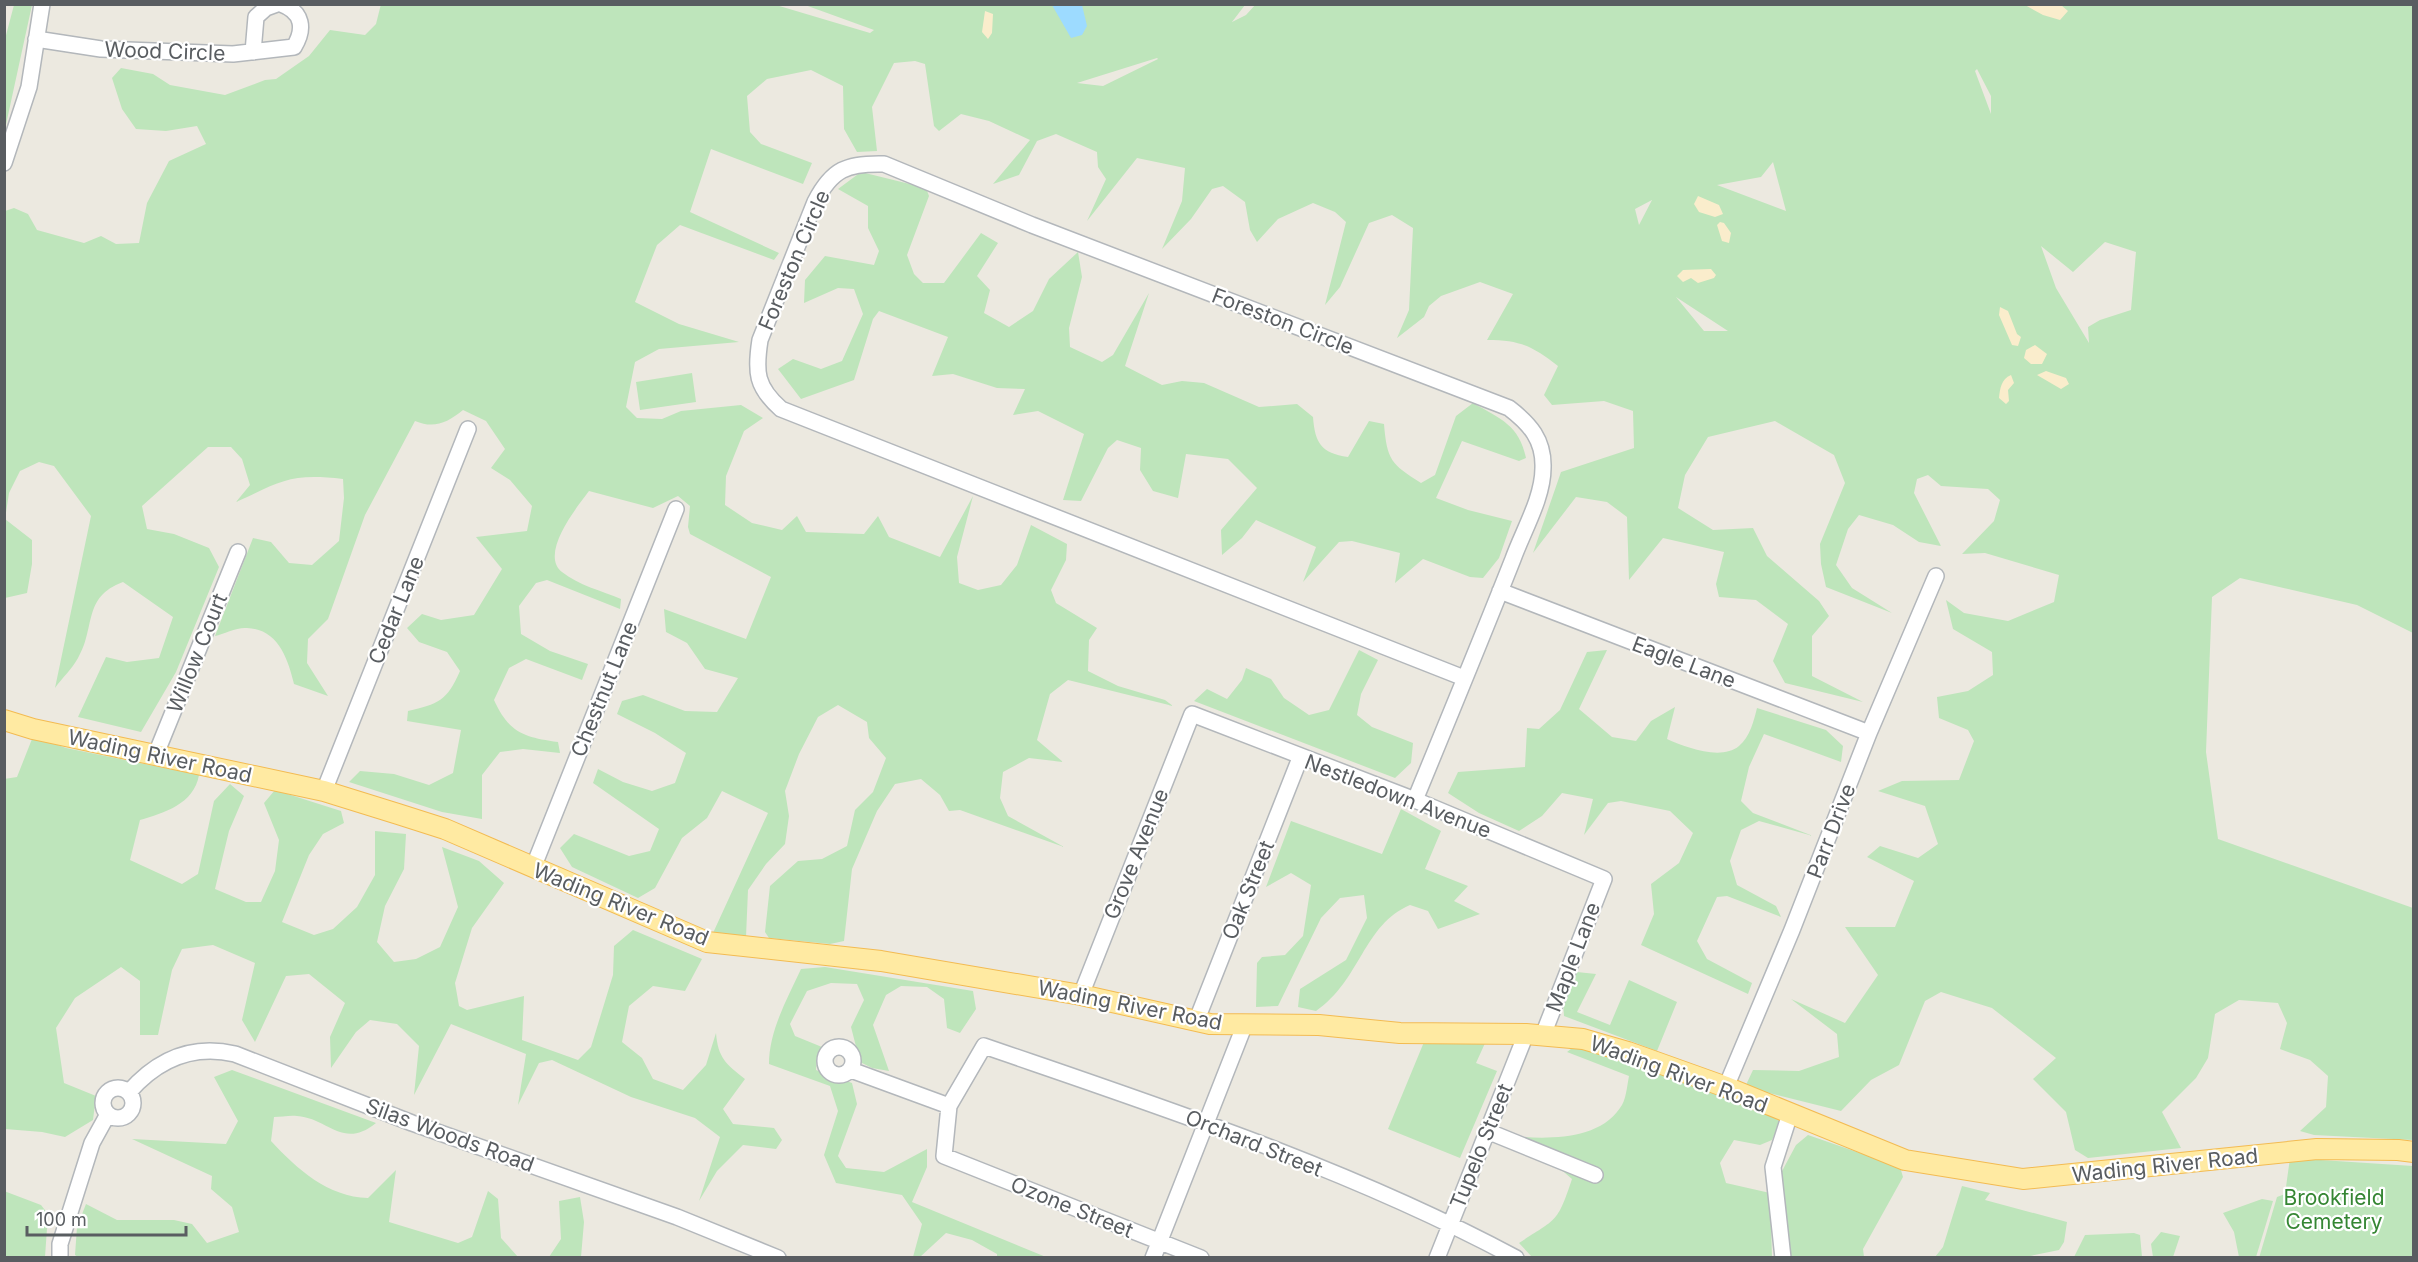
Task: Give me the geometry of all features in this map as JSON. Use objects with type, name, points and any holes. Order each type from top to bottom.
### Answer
[{"type":"main road","name":"Wading River Road","points":[[4,720],[33,729],[324,791],[445,829],[708,942],[880,961],[1081,995],[1196,1022],[1319,1025],[1400,1033],[1535,1035],[1583,1039],[1628,1052],[1726,1087],[1905,1160],[2023,1179],[2317,1149],[2414,1152]]},
{"type":"street","points":[[4,163],[29,87],[42,4]]},
{"type":"street","points":[[253,52],[256,17],[266,8],[279,4]]},
{"type":"street","name":"Wood Circle","points":[[36,39],[101,49],[233,54],[294,47],[299,38],[301,20],[293,10],[279,4]]},
{"type":"street","name":"Foreston Circle","points":[[1415,800],[1500,591],[1541,486],[1543,468],[1536,435],[1527,422],[1509,408],[1032,225],[884,164],[863,164],[845,168],[826,182],[815,202],[760,340],[757,362],[758,380],[767,396],[781,409],[1464,678]]},
{"type":"street","name":"Cedar Lane","points":[[324,791],[468,429]]},
{"type":"street","name":"Chestnut Lane","points":[[532,868],[676,509]]},
{"type":"street","name":"Willow Court","points":[[156,754],[238,552]]},
{"type":"street","name":"Parr Drive","points":[[1726,1087],[1792,930],[1869,734],[1936,576]]},
{"type":"street","name":"Eagle Lane","points":[[1500,591],[1869,734]]},
{"type":"street","name":"Nestledown Avenue","points":[[1192,714],[1300,758],[1415,800],[1604,879]]},
{"type":"street","name":"Grove Avenue","points":[[1081,995],[1192,714]]},
{"type":"street","name":"Oak Street","points":[[1196,1022],[1300,758]]},
{"type":"street","name":"Maple Lane","points":[[1535,1035],[1604,879]]},
{"type":"street","points":[[1153,1257],[1245,1024]]},
{"type":"street","name":"Tupelo Street","points":[[1437,1257],[1487,1131],[1535,1035]]},
{"type":"street","name":"Orchard Street","points":[[949,1106],[984,1046],[1207,1123],[1450,1222],[1516,1257]]},
{"type":"street","name":"Silas Woods Road","points":[[129,1092],[151,1070],[181,1054],[216,1050],[235,1054],[412,1123],[677,1217],[778,1257]]},
{"type":"street","points":[[850,1070],[949,1106]]},
{"type":"street","points":[[120,1087],[129,1092],[133,1106],[128,1114],[119,1118],[108,1114],[103,1102],[106,1093],[120,1087]]},
{"type":"street","name":"Ozone Street","points":[[949,1106],[944,1156],[1201,1257]]},
{"type":"street","points":[[60,1257],[60,1244],[92,1143],[108,1114]]},
{"type":"street","points":[[1783,1257],[1773,1167],[1790,1114]]},
{"type":"street","points":[[1487,1131],[1595,1175]]},
{"type":"green space","points":[[381,4],[776,5],[870,33],[874,30],[805,5],[1245,5],[1232,22],[1246,15],[1256,4],[2413,5],[2413,633],[2357,605],[2240,578],[2212,597],[2206,752],[2218,839],[2413,908],[2413,1140],[2314,1135],[2300,1131],[2326,1107],[2328,1076],[2310,1060],[2280,1049],[2287,1023],[2278,1003],[2239,1000],[2215,1014],[2208,1058],[2196,1078],[2162,1112],[2181,1148],[2088,1158],[2075,1150],[2066,1112],[2033,1079],[2056,1058],[1992,1008],[1941,992],[1925,1001],[1899,1065],[1871,1080],[1841,1111],[1745,1087],[1753,1070],[1799,1071],[1839,1057],[1837,1034],[1791,999],[1845,1023],[1878,975],[1845,927],[1895,927],[1914,881],[1867,857],[1880,846],[1918,858],[1938,844],[1925,806],[1878,791],[1902,781],[1959,780],[1974,741],[1968,730],[1939,718],[1937,697],[1968,691],[1993,675],[1992,652],[1953,629],[1946,600],[1964,613],[2008,621],[2054,602],[2059,575],[1985,553],[1962,554],[1994,521],[2000,500],[1988,489],[1941,486],[1928,475],[1917,479],[1914,493],[1941,546],[1919,542],[1893,525],[1859,515],[1848,529],[1836,565],[1852,588],[1892,613],[1826,587],[1820,544],[1845,483],[1834,455],[1775,421],[1708,437],[1685,475],[1678,508],[1713,530],[1753,528],[1767,556],[1819,601],[1829,616],[1812,636],[1812,676],[1863,702],[1785,683],[1773,661],[1788,624],[1756,600],[1719,597],[1716,584],[1724,552],[1663,538],[1629,580],[1627,517],[1607,502],[1576,497],[1533,553],[1561,472],[1634,448],[1633,411],[1604,401],[1552,405],[1544,395],[1558,366],[1541,354],[1517,343],[1487,340],[1513,294],[1480,282],[1441,296],[1429,306],[1424,317],[1397,338],[1409,310],[1413,228],[1392,215],[1369,223],[1340,287],[1325,305],[1346,222],[1335,212],[1313,203],[1278,219],[1257,242],[1250,230],[1245,202],[1223,186],[1212,189],[1191,219],[1162,249],[1182,201],[1185,168],[1137,158],[1087,221],[1106,179],[1098,167],[1097,152],[1056,134],[1037,141],[1019,175],[993,184],[1030,140],[989,121],[961,114],[939,131],[934,126],[925,64],[915,61],[894,63],[872,107],[877,151],[857,152],[844,129],[843,86],[811,70],[767,79],[747,96],[750,132],[761,144],[812,163],[803,184],[711,149],[690,212],[779,253],[774,260],[680,225],[657,245],[635,302],[679,324],[739,342],[659,349],[635,362],[626,407],[637,418],[662,419],[681,411],[741,405],[763,418],[744,431],[726,476],[725,505],[752,523],[782,530],[797,516],[806,532],[864,534],[878,516],[889,537],[940,557],[973,496],[957,557],[959,583],[978,590],[1001,585],[1017,565],[1031,525],[1067,544],[1066,560],[1051,590],[1056,603],[1097,628],[1089,640],[1088,671],[1118,686],[1165,700],[1173,706],[1068,680],[1050,694],[1037,740],[1063,762],[1029,758],[1003,772],[1000,798],[1008,816],[1064,847],[960,810],[949,811],[940,795],[921,779],[895,784],[877,811],[852,869],[844,941],[830,944],[769,938],[765,932],[770,886],[798,861],[822,859],[847,846],[855,810],[873,792],[886,758],[869,738],[867,722],[838,705],[818,717],[799,754],[785,791],[789,816],[785,844],[766,864],[748,890],[746,937],[713,933],[768,813],[722,791],[707,818],[682,838],[655,888],[638,898],[572,867],[560,848],[574,834],[629,856],[650,851],[659,829],[593,783],[598,769],[623,782],[652,791],[675,783],[686,753],[655,733],[617,714],[622,701],[643,695],[685,711],[717,712],[738,678],[705,669],[687,643],[666,632],[664,609],[746,639],[771,577],[690,534],[688,527],[690,506],[678,496],[653,508],[589,491],[562,531],[555,554],[556,564],[562,572],[575,581],[621,599],[620,609],[547,580],[536,583],[519,606],[521,634],[550,651],[588,664],[582,680],[526,659],[509,668],[494,700],[506,720],[519,732],[558,742],[560,753],[523,749],[500,752],[482,775],[482,819],[442,812],[349,782],[360,771],[394,774],[429,785],[453,773],[461,730],[407,721],[408,711],[427,706],[446,695],[460,671],[447,652],[419,642],[407,628],[422,614],[441,620],[474,615],[502,569],[476,537],[527,531],[532,506],[510,480],[491,468],[505,449],[486,421],[463,410],[440,423],[428,424],[415,421],[365,515],[328,619],[308,639],[307,663],[328,696],[294,684],[285,656],[280,647],[267,634],[243,628],[215,636],[253,538],[271,542],[289,563],[312,565],[339,541],[344,498],[343,479],[310,477],[287,480],[236,502],[250,485],[242,459],[231,447],[208,447],[142,506],[147,529],[174,534],[209,548],[219,567],[176,672],[141,732],[78,717],[106,657],[127,662],[159,658],[173,617],[123,582],[110,588],[95,605],[87,636],[78,658],[55,688],[91,516],[54,466],[39,462],[20,471],[9,493],[5,519],[5,211],[14,208],[28,214],[37,230],[84,243],[101,236],[116,244],[139,243],[147,203],[169,161],[206,144],[197,126],[166,131],[136,129],[122,109],[112,78],[121,68],[153,74],[170,85],[225,95],[265,80],[276,79],[309,56],[330,30],[365,35],[376,24]],"holes":[[[1157,58],[1103,86],[1077,83]],[[1977,69],[1991,96],[1991,114],[1975,71]],[[1773,162],[1786,211],[1717,185],[1761,177]],[[1652,200],[1639,225],[1635,209]],[[2105,242],[2136,252],[2131,310],[2100,320],[2088,327],[2089,343],[2056,288],[2041,246],[2073,272]],[[1676,297],[1728,331],[1704,331]]]},
{"type":"green space","points":[[14,5],[32,5],[5,129],[5,39]]},
{"type":"green space","points":[[861,172],[926,188],[929,196],[907,255],[914,274],[923,283],[944,283],[981,233],[998,243],[977,276],[990,290],[984,313],[1009,327],[1033,311],[1049,279],[1078,252],[1082,277],[1069,328],[1070,347],[1102,362],[1113,355],[1149,293],[1125,366],[1162,385],[1182,381],[1204,383],[1259,407],[1297,404],[1313,417],[1318,440],[1331,453],[1348,457],[1369,421],[1384,424],[1387,446],[1392,460],[1421,483],[1435,475],[1456,416],[1473,403],[1492,414],[1514,430],[1526,458],[1519,461],[1462,441],[1436,498],[1468,510],[1512,521],[1499,558],[1483,578],[1470,577],[1423,559],[1395,583],[1400,553],[1352,541],[1339,542],[1303,582],[1316,547],[1256,520],[1242,538],[1222,555],[1221,530],[1257,488],[1228,459],[1186,454],[1178,498],[1153,491],[1140,470],[1141,448],[1117,440],[1108,448],[1081,501],[1063,500],[1084,434],[1038,411],[1013,415],[1025,389],[997,388],[953,374],[932,376],[948,337],[879,311],[873,319],[854,380],[801,399],[778,369],[793,359],[821,369],[842,361],[863,314],[854,289],[838,288],[804,303],[805,280],[825,256],[874,265],[879,251],[868,228],[868,206],[838,189]]},
{"type":"green space","points":[[692,373],[696,402],[640,410],[636,382]]},
{"type":"green space","points":[[5,519],[32,540],[32,564],[27,593],[5,598]]},
{"type":"green space","points":[[1359,650],[1378,660],[1361,694],[1357,715],[1372,727],[1413,743],[1411,763],[1395,778],[1194,701],[1207,689],[1227,699],[1242,680],[1246,668],[1271,679],[1284,698],[1309,715],[1329,710]]},
{"type":"green space","points":[[1607,650],[1579,709],[1612,737],[1636,741],[1651,721],[1675,707],[1667,739],[1703,751],[1723,752],[1743,742],[1751,728],[1757,708],[1826,730],[1843,746],[1841,762],[1764,734],[1749,767],[1741,801],[1753,813],[1813,836],[1759,821],[1741,830],[1730,861],[1737,885],[1776,906],[1781,917],[1727,896],[1717,897],[1697,941],[1707,959],[1752,983],[1748,994],[1641,945],[1654,914],[1651,884],[1679,863],[1693,833],[1670,811],[1621,801],[1608,803],[1584,835],[1593,799],[1562,793],[1542,816],[1519,831],[1479,813],[1448,793],[1458,772],[1525,767],[1527,728],[1539,729],[1560,710],[1587,652]]},
{"type":"green space","points":[[37,737],[66,748],[199,775],[191,793],[177,806],[140,820],[130,860],[182,884],[198,874],[214,801],[230,784],[244,796],[229,831],[215,889],[246,902],[261,902],[275,871],[279,840],[264,803],[275,790],[341,811],[344,823],[323,834],[309,855],[282,922],[314,935],[333,929],[357,907],[375,875],[375,831],[406,834],[404,869],[385,906],[377,942],[394,962],[416,959],[440,947],[458,907],[442,847],[479,861],[504,883],[472,928],[455,983],[459,1006],[467,1010],[524,996],[522,1040],[578,1060],[591,1047],[613,975],[614,946],[633,930],[702,959],[685,991],[653,986],[629,1006],[622,1042],[642,1058],[653,1079],[683,1090],[706,1065],[716,1033],[724,1060],[745,1079],[723,1109],[733,1124],[774,1128],[782,1140],[776,1149],[743,1145],[717,1171],[699,1201],[720,1137],[695,1118],[631,1097],[552,1060],[539,1063],[518,1105],[526,1054],[451,1024],[414,1095],[419,1046],[397,1024],[370,1020],[356,1032],[331,1068],[330,1037],[345,1003],[309,974],[286,976],[255,1042],[242,1020],[255,963],[213,945],[182,949],[172,970],[158,1035],[140,1035],[140,981],[121,967],[75,998],[56,1028],[64,1083],[96,1096],[93,1120],[65,1137],[42,1132],[5,1129],[4,779],[17,777],[32,739]]},
{"type":"green space","points":[[1401,809],[1441,831],[1425,869],[1468,886],[1454,901],[1480,914],[1438,929],[1428,911],[1410,905],[1394,914],[1382,926],[1331,998],[1316,1011],[1298,1007],[1300,989],[1346,960],[1367,918],[1364,895],[1340,898],[1321,918],[1278,1006],[1256,1007],[1257,963],[1262,957],[1285,955],[1303,936],[1311,885],[1291,873],[1266,887],[1291,821],[1382,854]]},
{"type":"green space","points":[[825,967],[973,991],[976,1009],[960,1033],[947,1028],[944,999],[927,987],[901,986],[886,995],[873,1025],[889,1071],[872,1068],[860,1062],[851,1027],[864,1000],[857,984],[831,983],[807,991],[790,1024],[795,1036],[822,1047],[817,1056],[816,1070],[852,1083],[857,1104],[838,1156],[846,1168],[884,1172],[927,1149],[927,1167],[912,1202],[1046,1257],[997,1257],[997,1254],[972,1240],[946,1233],[920,1257],[913,1257],[922,1224],[902,1195],[836,1183],[824,1155],[838,1111],[830,1086],[769,1064],[775,1027],[801,969]]},
{"type":"green space","points":[[1577,972],[1596,974],[1577,1012],[1610,1025],[1629,980],[1677,1002],[1657,1051],[1564,1016],[1563,1002]]},
{"type":"green space","points":[[1486,1041],[1476,1063],[1497,1071],[1460,1158],[1388,1129],[1424,1042]]},
{"type":"green space","points":[[1576,1045],[1634,1063],[1773,1116],[1780,1122],[1772,1140],[1760,1145],[1734,1140],[1720,1163],[1726,1183],[1770,1193],[1772,1257],[1532,1257],[1519,1243],[1549,1224],[1559,1212],[1572,1179],[1523,1137],[1562,1137],[1589,1131],[1611,1118],[1622,1105],[1625,1097],[1629,1076],[1567,1052]]},
{"type":"green space","points":[[232,1070],[376,1123],[354,1134],[336,1130],[308,1118],[274,1117],[271,1141],[314,1180],[340,1193],[368,1198],[396,1170],[389,1222],[458,1243],[472,1237],[488,1191],[498,1199],[501,1238],[518,1257],[78,1257],[75,1255],[77,1227],[86,1204],[117,1220],[174,1220],[192,1224],[207,1243],[239,1232],[232,1207],[211,1189],[212,1176],[132,1139],[226,1144],[238,1121],[214,1077]]},
{"type":"green space","points":[[1808,1135],[1900,1167],[1903,1177],[1863,1249],[1864,1257],[1790,1258],[1781,1173],[1796,1145]]},
{"type":"green space","name":"Brookfield Cemetery","points":[[2290,1158],[2413,1166],[2413,1257],[2259,1258],[2277,1197],[2285,1194]]},
{"type":"green space","points":[[1962,1186],[1990,1193],[1985,1200],[2067,1222],[2064,1242],[2059,1250],[2025,1257],[1935,1257],[1943,1247]]},
{"type":"green space","points":[[4,1191],[41,1205],[48,1214],[45,1257],[5,1257]]},
{"type":"green space","points":[[580,1197],[584,1222],[581,1257],[549,1257],[561,1239],[559,1201]]},
{"type":"green space","points":[[2262,1199],[2273,1201],[2256,1257],[2239,1257],[2234,1232],[2223,1213]]},
{"type":"green space","points":[[2161,1232],[2180,1236],[2173,1257],[2153,1257],[2151,1244]]},
{"type":"green space","points":[[2134,1233],[2140,1235],[2142,1257],[2074,1257],[2085,1235]]},
{"type":"sand","points":[[2025,5],[2061,5],[2068,11],[2060,20],[2043,15]]},
{"type":"sand","points":[[985,11],[993,14],[992,33],[988,39],[982,32]]},
{"type":"sand","points":[[1698,196],[1719,205],[1723,214],[1715,217],[1699,212],[1694,204]]},
{"type":"sand","points":[[1720,222],[1724,223],[1731,233],[1729,243],[1722,241],[1717,225]]},
{"type":"sand","points":[[1711,269],[1716,275],[1714,278],[1698,283],[1691,278],[1683,282],[1677,276],[1683,270]]},
{"type":"sand","points":[[2000,307],[2008,311],[2017,334],[2021,337],[2018,346],[2012,345],[1999,315]]},
{"type":"sand","points":[[2035,345],[2047,354],[2042,364],[2031,364],[2024,358],[2026,350]]},
{"type":"sand","points":[[2046,371],[2066,378],[2069,384],[2061,389],[2037,375]]},
{"type":"sand","points":[[2011,375],[2014,383],[2008,390],[2009,401],[2006,404],[1999,398],[2000,391],[2003,382]]},
{"type":"water","points":[[1052,5],[1082,5],[1087,26],[1082,35],[1071,38]]}]
